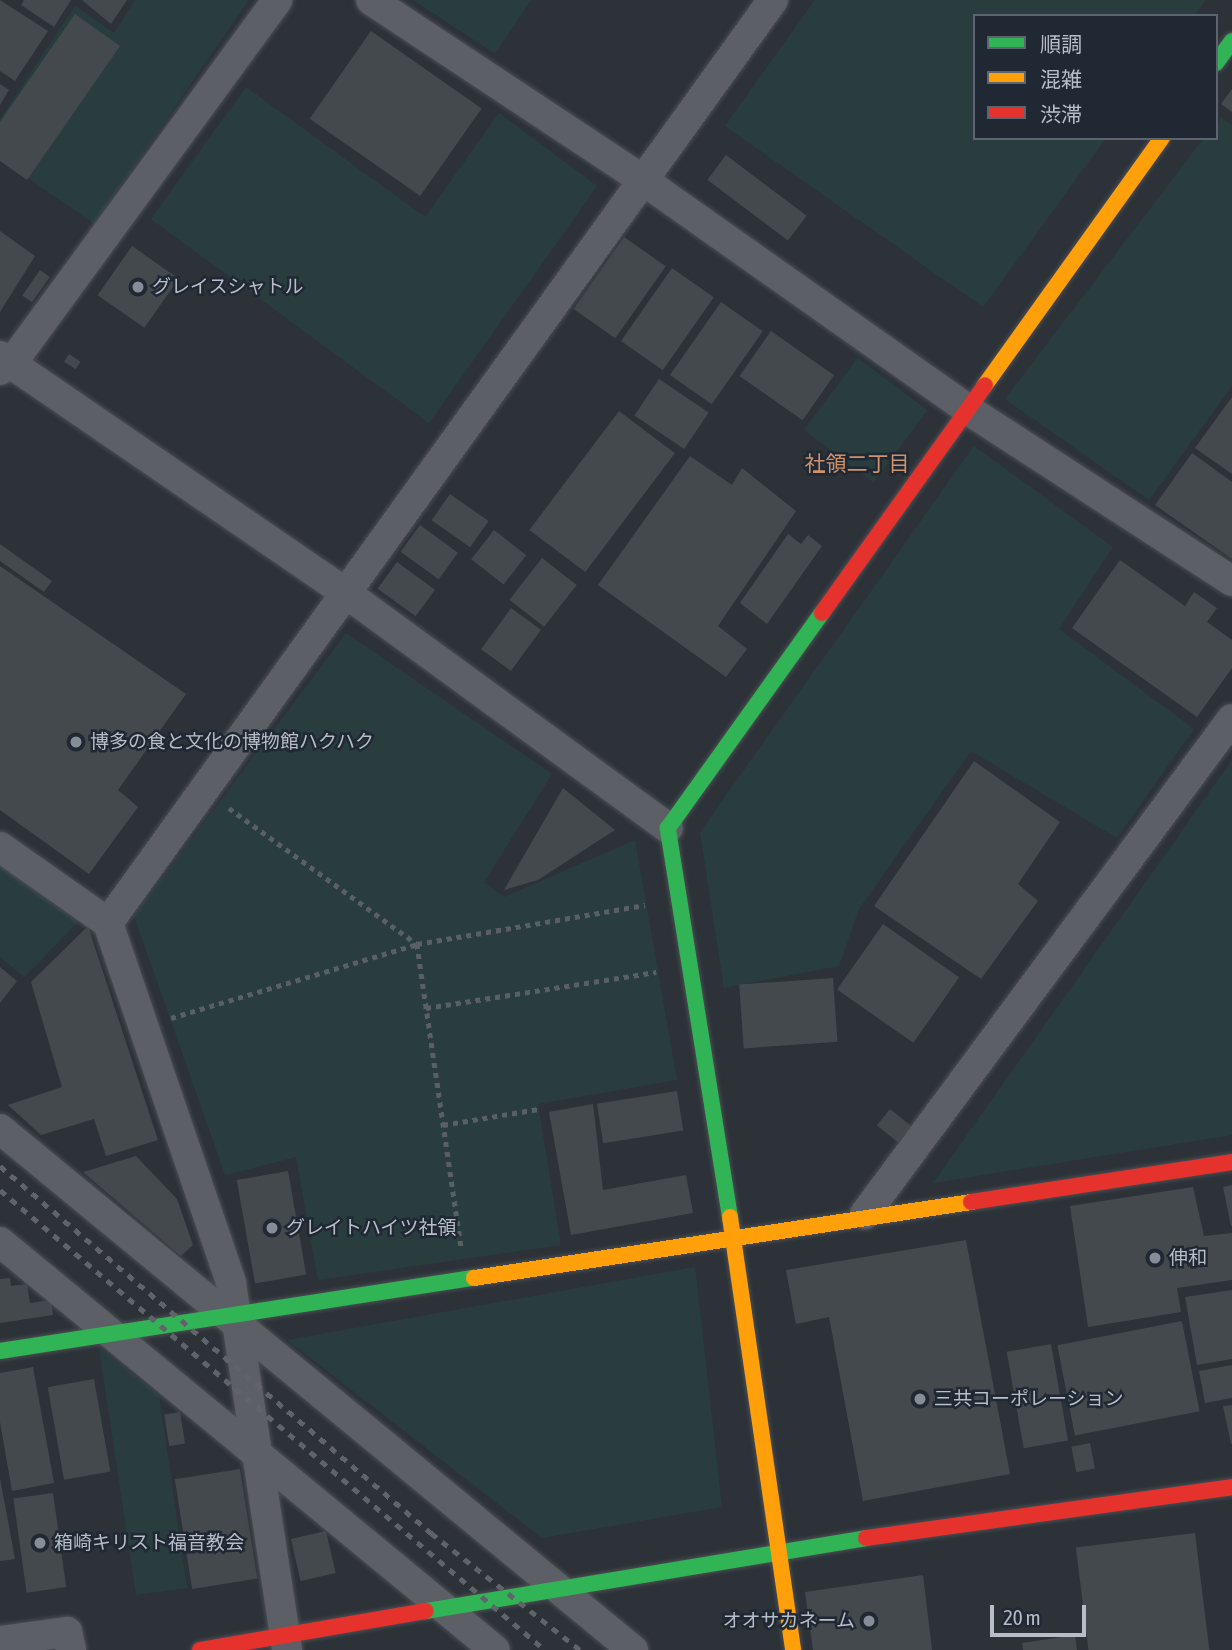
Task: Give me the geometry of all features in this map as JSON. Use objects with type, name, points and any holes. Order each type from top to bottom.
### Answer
[{"type":"street","points":[[277,0],[4,363],[343,591],[668,828]]},
{"type":"street","points":[[371,0],[644,181],[967,410],[1232,581]]},
{"type":"street","points":[[108,923],[343,591],[644,181],[773,0]]},
{"type":"street","points":[[1218,60],[1232,41]]},
{"type":"street","points":[[793,1650],[783,1550],[730,1239],[668,828],[1161,140]]},
{"type":"street","points":[[865,1214],[1232,719]]},
{"type":"street","points":[[0,847],[108,923],[234,1322],[262,1462],[286,1643]]},
{"type":"street","points":[[0,1129],[553,1589],[633,1650]]},
{"type":"street","points":[[0,1351],[110,1333],[234,1322],[865,1214],[1232,1162]]},
{"type":"street","points":[[0,1242],[262,1462],[495,1650]]},
{"type":"street","points":[[200,1650],[286,1643],[438,1605],[553,1589],[783,1550],[1232,1487]]},
{"type":"street","points":[[0,1641],[67,1632],[71,1650]]},
{"type":"path","points":[[220,802],[417,944],[463,1259]]},
{"type":"path","points":[[170,1018],[417,944],[645,905]]},
{"type":"path","points":[[426,1008],[656,972]]},
{"type":"path","points":[[443,1125],[539,1109]]},
{"type":"green space","points":[[135,0],[249,0],[94,224],[0,158],[0,119],[75,6],[114,33]]},
{"type":"green space","points":[[413,0],[531,0],[495,54]]},
{"type":"green space","points":[[815,0],[1206,0],[1196,14],[973,14],[973,140],[1105,140],[983,307],[725,126]]},
{"type":"green space","points":[[246,87],[425,217],[499,113],[597,186],[429,423],[151,219]]},
{"type":"green space","points":[[1220,116],[1232,125],[1232,386],[1149,500],[1005,399],[1202,140],[1218,140]]},
{"type":"green space","points":[[858,358],[927,410],[873,482],[804,430]]},
{"type":"green space","points":[[974,446],[1113,547],[1059,629],[1194,729],[1117,838],[971,751],[859,909],[839,966],[724,988],[700,832]]},
{"type":"green space","points":[[346,633],[552,774],[484,882],[504,897],[635,840],[677,1080],[538,1104],[561,1245],[318,1280],[296,1157],[225,1175],[134,916]]},
{"type":"green space","points":[[1232,760],[1232,1135],[933,1183]]},
{"type":"green space","points":[[0,862],[81,919],[24,977],[0,957]]},
{"type":"green space","points":[[695,1267],[722,1507],[542,1538],[287,1340]]},
{"type":"green space","points":[[99,1348],[159,1395],[187,1588],[136,1595]]},
{"type":"building","points":[[0,0],[48,31],[15,81],[0,71]]},
{"type":"building","points":[[24,0],[71,0],[54,27],[21,5]]},
{"type":"building","points":[[82,0],[127,0],[111,24]]},
{"type":"building","points":[[75,14],[120,46],[27,180],[0,161],[0,122]]},
{"type":"building","points":[[371,31],[482,108],[420,196],[310,119]]},
{"type":"building","points":[[0,84],[9,90],[0,105]]},
{"type":"building","points":[[1232,89],[1232,112],[1221,104]]},
{"type":"building","points":[[726,155],[807,216],[788,241],[707,180]]},
{"type":"building","points":[[0,231],[35,256],[0,312]]},
{"type":"building","points":[[624,237],[666,266],[615,338],[574,309]]},
{"type":"building","name":"グレイスシャトル","points":[[132,246],[179,279],[144,328],[98,295]]},
{"type":"building","points":[[672,268],[714,297],[663,370],[621,341]]},
{"type":"building","points":[[40,270],[50,277],[32,302],[22,295]]},
{"type":"building","points":[[721,302],[763,331],[712,404],[670,375]]},
{"type":"building","points":[[771,331],[834,375],[803,420],[739,376]]},
{"type":"building","points":[[69,354],[81,362],[76,369],[64,361]]},
{"type":"building","points":[[659,379],[709,413],[684,449],[634,415]]},
{"type":"building","points":[[1232,397],[1232,474],[1195,448]]},
{"type":"building","points":[[619,411],[675,453],[585,572],[529,530]]},
{"type":"building","points":[[1192,453],[1232,482],[1232,559],[1155,505]]},
{"type":"building","points":[[690,456],[732,485],[742,468],[796,511],[718,626],[747,649],[726,677],[598,585]]},
{"type":"building","points":[[450,494],[489,521],[470,547],[432,520]]},
{"type":"building","points":[[420,525],[458,553],[439,579],[401,552]]},
{"type":"building","points":[[494,530],[526,555],[504,584],[471,559]]},
{"type":"building","points":[[788,534],[801,544],[808,535],[822,546],[767,624],[740,603]]},
{"type":"building","points":[[0,544],[52,581],[44,592],[0,561]]},
{"type":"building","points":[[542,558],[577,585],[544,627],[509,600]]},
{"type":"building","points":[[1120,560],[1185,606],[1194,592],[1217,608],[1207,622],[1232,640],[1232,668],[1197,717],[1072,628]]},
{"type":"building","points":[[397,562],[435,590],[416,616],[378,589]]},
{"type":"building","name":"博多の食と文化の博物館ハクハク","points":[[0,566],[186,694],[118,790],[138,807],[89,874],[0,810]]},
{"type":"building","points":[[511,608],[541,630],[511,671],[481,649]]},
{"type":"building","points":[[974,761],[1060,822],[1018,884],[1038,901],[981,979],[874,906]]},
{"type":"building","points":[[563,788],[615,830],[538,880],[504,890]]},
{"type":"building","points":[[883,924],[959,977],[913,1043],[837,990]]},
{"type":"building","points":[[88,926],[158,1140],[106,1156],[94,1119],[41,1135],[8,1105],[62,1087],[31,982]]},
{"type":"building","points":[[0,967],[17,981],[0,1003]]},
{"type":"building","points":[[833,978],[837,1042],[744,1048],[739,985]]},
{"type":"building","points":[[677,1091],[683,1131],[603,1143],[597,1104]]},
{"type":"building","points":[[593,1104],[603,1190],[686,1175],[693,1213],[571,1235],[549,1112]]},
{"type":"building","points":[[890,1109],[911,1126],[898,1142],[877,1125]]},
{"type":"building","points":[[136,1156],[177,1199],[193,1245],[181,1256],[83,1172]]},
{"type":"building","name":"グレイトハイツ社領","points":[[288,1171],[306,1274],[255,1283],[237,1180]]},
{"type":"building","points":[[1232,1185],[1232,1226],[1231,1226],[1223,1187]]},
{"type":"building","name":"伸和","points":[[1193,1187],[1204,1236],[1232,1233],[1232,1280],[1177,1288],[1181,1312],[1088,1327],[1070,1206]]},
{"type":"building","name":"三共コーポレーション","points":[[966,1240],[1010,1474],[863,1501],[829,1317],[796,1324],[786,1270]]},
{"type":"building","points":[[10,1278],[11,1286],[27,1284],[30,1303],[51,1300],[53,1315],[0,1323],[0,1279]]},
{"type":"building","points":[[1232,1290],[1232,1359],[1197,1365],[1185,1297]]},
{"type":"building","points":[[1182,1321],[1200,1411],[1075,1436],[1057,1345]]},
{"type":"building","points":[[1051,1344],[1068,1441],[1024,1448],[1007,1352]]},
{"type":"building","points":[[1232,1365],[1232,1398],[1205,1403],[1199,1371]]},
{"type":"building","points":[[33,1367],[54,1483],[12,1491],[0,1422],[0,1373]]},
{"type":"building","points":[[94,1379],[110,1472],[64,1480],[48,1387]]},
{"type":"building","points":[[1232,1405],[1232,1444],[1231,1444],[1223,1406]]},
{"type":"building","points":[[180,1412],[185,1444],[169,1446],[164,1415]]},
{"type":"building","points":[[1090,1443],[1095,1469],[1076,1472],[1071,1447]]},
{"type":"building","points":[[240,1469],[257,1579],[192,1589],[175,1479]]},
{"type":"building","points":[[0,1478],[15,1559],[0,1561]]},
{"type":"building","name":"箱崎キリスト福音教会","points":[[53,1493],[66,1587],[27,1593],[13,1499]]},
{"type":"building","points":[[326,1531],[336,1573],[301,1581],[291,1539]]},
{"type":"building","points":[[1195,1533],[1209,1650],[1088,1650],[1076,1548]]},
{"type":"building","name":"オオサカネーム","points":[[923,1575],[932,1650],[813,1650],[805,1592]]},
{"type":"building","points":[[1075,1635],[1077,1650],[1023,1650],[1022,1643]]},
{"type":"railway","points":[[0,1166],[431,1533],[580,1650]]},
{"type":"railway","points":[[0,1190],[545,1650]]},
{"type":"traffic: fast","points":[[1218,60],[1232,41]]},
{"type":"traffic: fast","points":[[730,1217],[668,828],[822,613]]},
{"type":"traffic: fast","points":[[0,1351],[474,1278]]},
{"type":"traffic: fast","points":[[426,1611],[866,1538]]},
{"type":"traffic: slow","points":[[985,385],[1161,140]]},
{"type":"traffic: slow","points":[[474,1278],[971,1202]]},
{"type":"traffic: slow","points":[[730,1217],[793,1650]]},
{"type":"traffic: jam","points":[[822,613],[985,385]]},
{"type":"traffic: jam","points":[[971,1202],[1232,1162]]},
{"type":"traffic: jam","points":[[866,1538],[1232,1487]]},
{"type":"traffic: jam","points":[[200,1650],[426,1611]]},
{"type":"place","name":"グレイスシャトル","points":[[138,287]]},
{"type":"place","name":"博多の食と文化の博物館ハクハク","points":[[76,742]]},
{"type":"place","name":"グレイトハイツ社領","points":[[272,1228]]},
{"type":"place","name":"伸和","points":[[1155,1258]]},
{"type":"place","name":"三共コーポレーション","points":[[920,1399]]},
{"type":"place","name":"箱崎キリスト福音教会","points":[[40,1543]]},
{"type":"place","name":"オオサカネーム","points":[[869,1621]]},
{"type":"district","name":"社領二丁目","points":[[857,463]]}]
